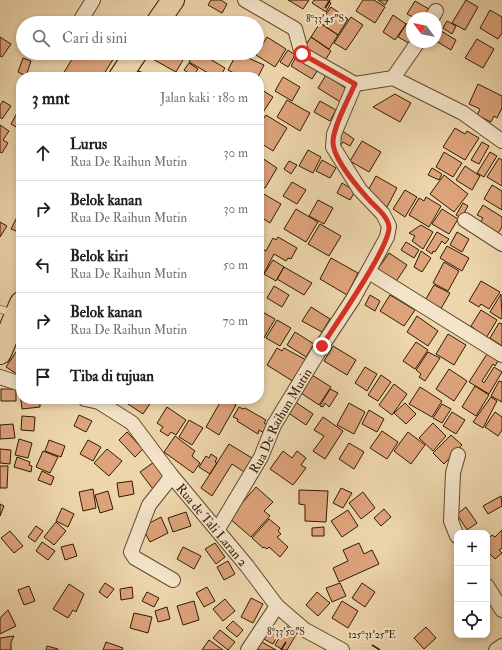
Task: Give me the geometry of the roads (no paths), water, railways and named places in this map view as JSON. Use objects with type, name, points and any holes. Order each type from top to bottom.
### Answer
[{"type":"main road","points":[[162,16],[173,0]]},
{"type":"main road","points":[[123,72],[131,60]]},
{"type":"main road","points":[[0,353],[13,309]]},
{"type":"street","points":[[83,16],[93,0]]},
{"type":"street","points":[[245,0],[295,29],[302,54],[355,84],[392,78],[462,113],[502,141]]},
{"type":"street","points":[[392,78],[414,48]]},
{"type":"street","name":"Rua De Raihun Mutin","points":[[218,529],[261,457],[274,425],[369,272],[388,237],[389,226],[383,214],[353,181],[333,147],[334,134],[355,84]]},
{"type":"street","points":[[465,220],[502,244]]},
{"type":"street","points":[[369,272],[502,355]]},
{"type":"street","points":[[0,377],[16,382]]},
{"type":"street","name":"Rua de Tali Laran 2","points":[[104,404],[132,423],[171,475],[218,529],[277,606],[305,630],[342,650]]},
{"type":"street","points":[[455,530],[451,521],[453,473],[458,455]]},
{"type":"street","points":[[171,475],[149,505],[131,552],[135,558],[173,580]]},
{"type":"street","points":[[490,591],[502,610]]},
{"type":"street","points":[[248,650],[277,606]]},
{"type":"street","points":[[496,650],[502,646]]}]
